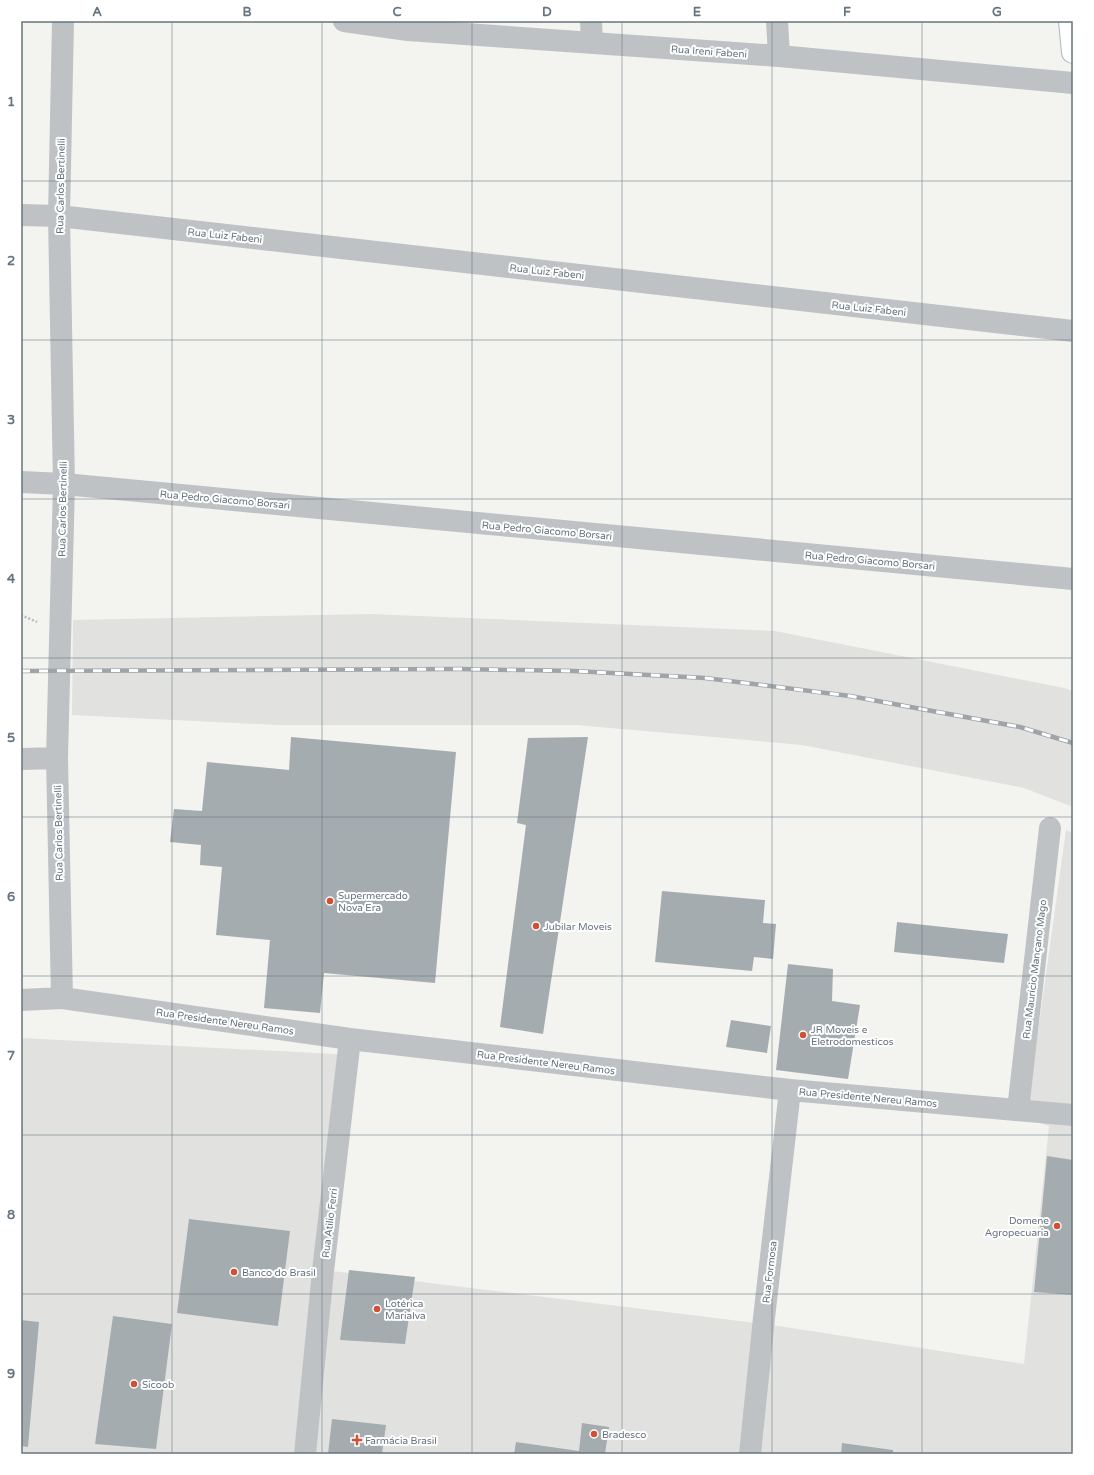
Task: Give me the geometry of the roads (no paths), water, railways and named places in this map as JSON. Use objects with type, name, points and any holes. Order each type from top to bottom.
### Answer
[{"type":"main road","points":[[1070,21],[1073,52]]},
{"type":"street","name":"Rua Carlos Bertinelli","points":[[62,998],[57,758],[64,484],[59,216],[63,21]]},
{"type":"street","name":"Rua Ireni Fabeni","points":[[344,21],[779,56],[1073,83]]},
{"type":"street","points":[[591,21],[592,42]]},
{"type":"street","points":[[777,21],[779,56]]},
{"type":"street","name":"Rua Luiz Fabeni","points":[[21,215],[59,216],[1073,331]]},
{"type":"street","name":"Rua Pedro Giacomo Borsari","points":[[21,482],[64,484],[1073,580]]},
{"type":"street","points":[[21,759],[57,758]]},
{"type":"street","name":"Rua Maurício Mançano Mago","points":[[1018,1110],[1050,828]]},
{"type":"street","name":"Rua Presidente Nereu Ramos","points":[[21,1000],[62,998],[350,1039],[790,1090],[1073,1115]]},
{"type":"street","name":"Rua Atilio Ferri","points":[[305,1454],[350,1039]]},
{"type":"street","name":"Rua Formosa","points":[[750,1454],[790,1090]]},
{"type":"railway","points":[[21,671],[459,669],[574,671],[705,678],[850,696],[1020,727],[1073,743]]},
{"type":"place","name":"Supermercado Nova Era","points":[[330,901]]},
{"type":"place","name":"Jubilar Moveis","points":[[536,926]]},
{"type":"place","name":"JR Moveis e Eletrodomesticos","points":[[803,1035]]},
{"type":"place","name":"Domene Agropecuaria","points":[[1057,1226]]},
{"type":"place","name":"Banco do Brasil","points":[[234,1272]]},
{"type":"place","name":"Lotérica Marialva","points":[[377,1309]]},
{"type":"place","name":"Sicoob","points":[[134,1384]]},
{"type":"place","name":"Bradesco","points":[[594,1434]]},
{"type":"place","name":"Farmácia Brasil","points":[[357,1440]]}]
